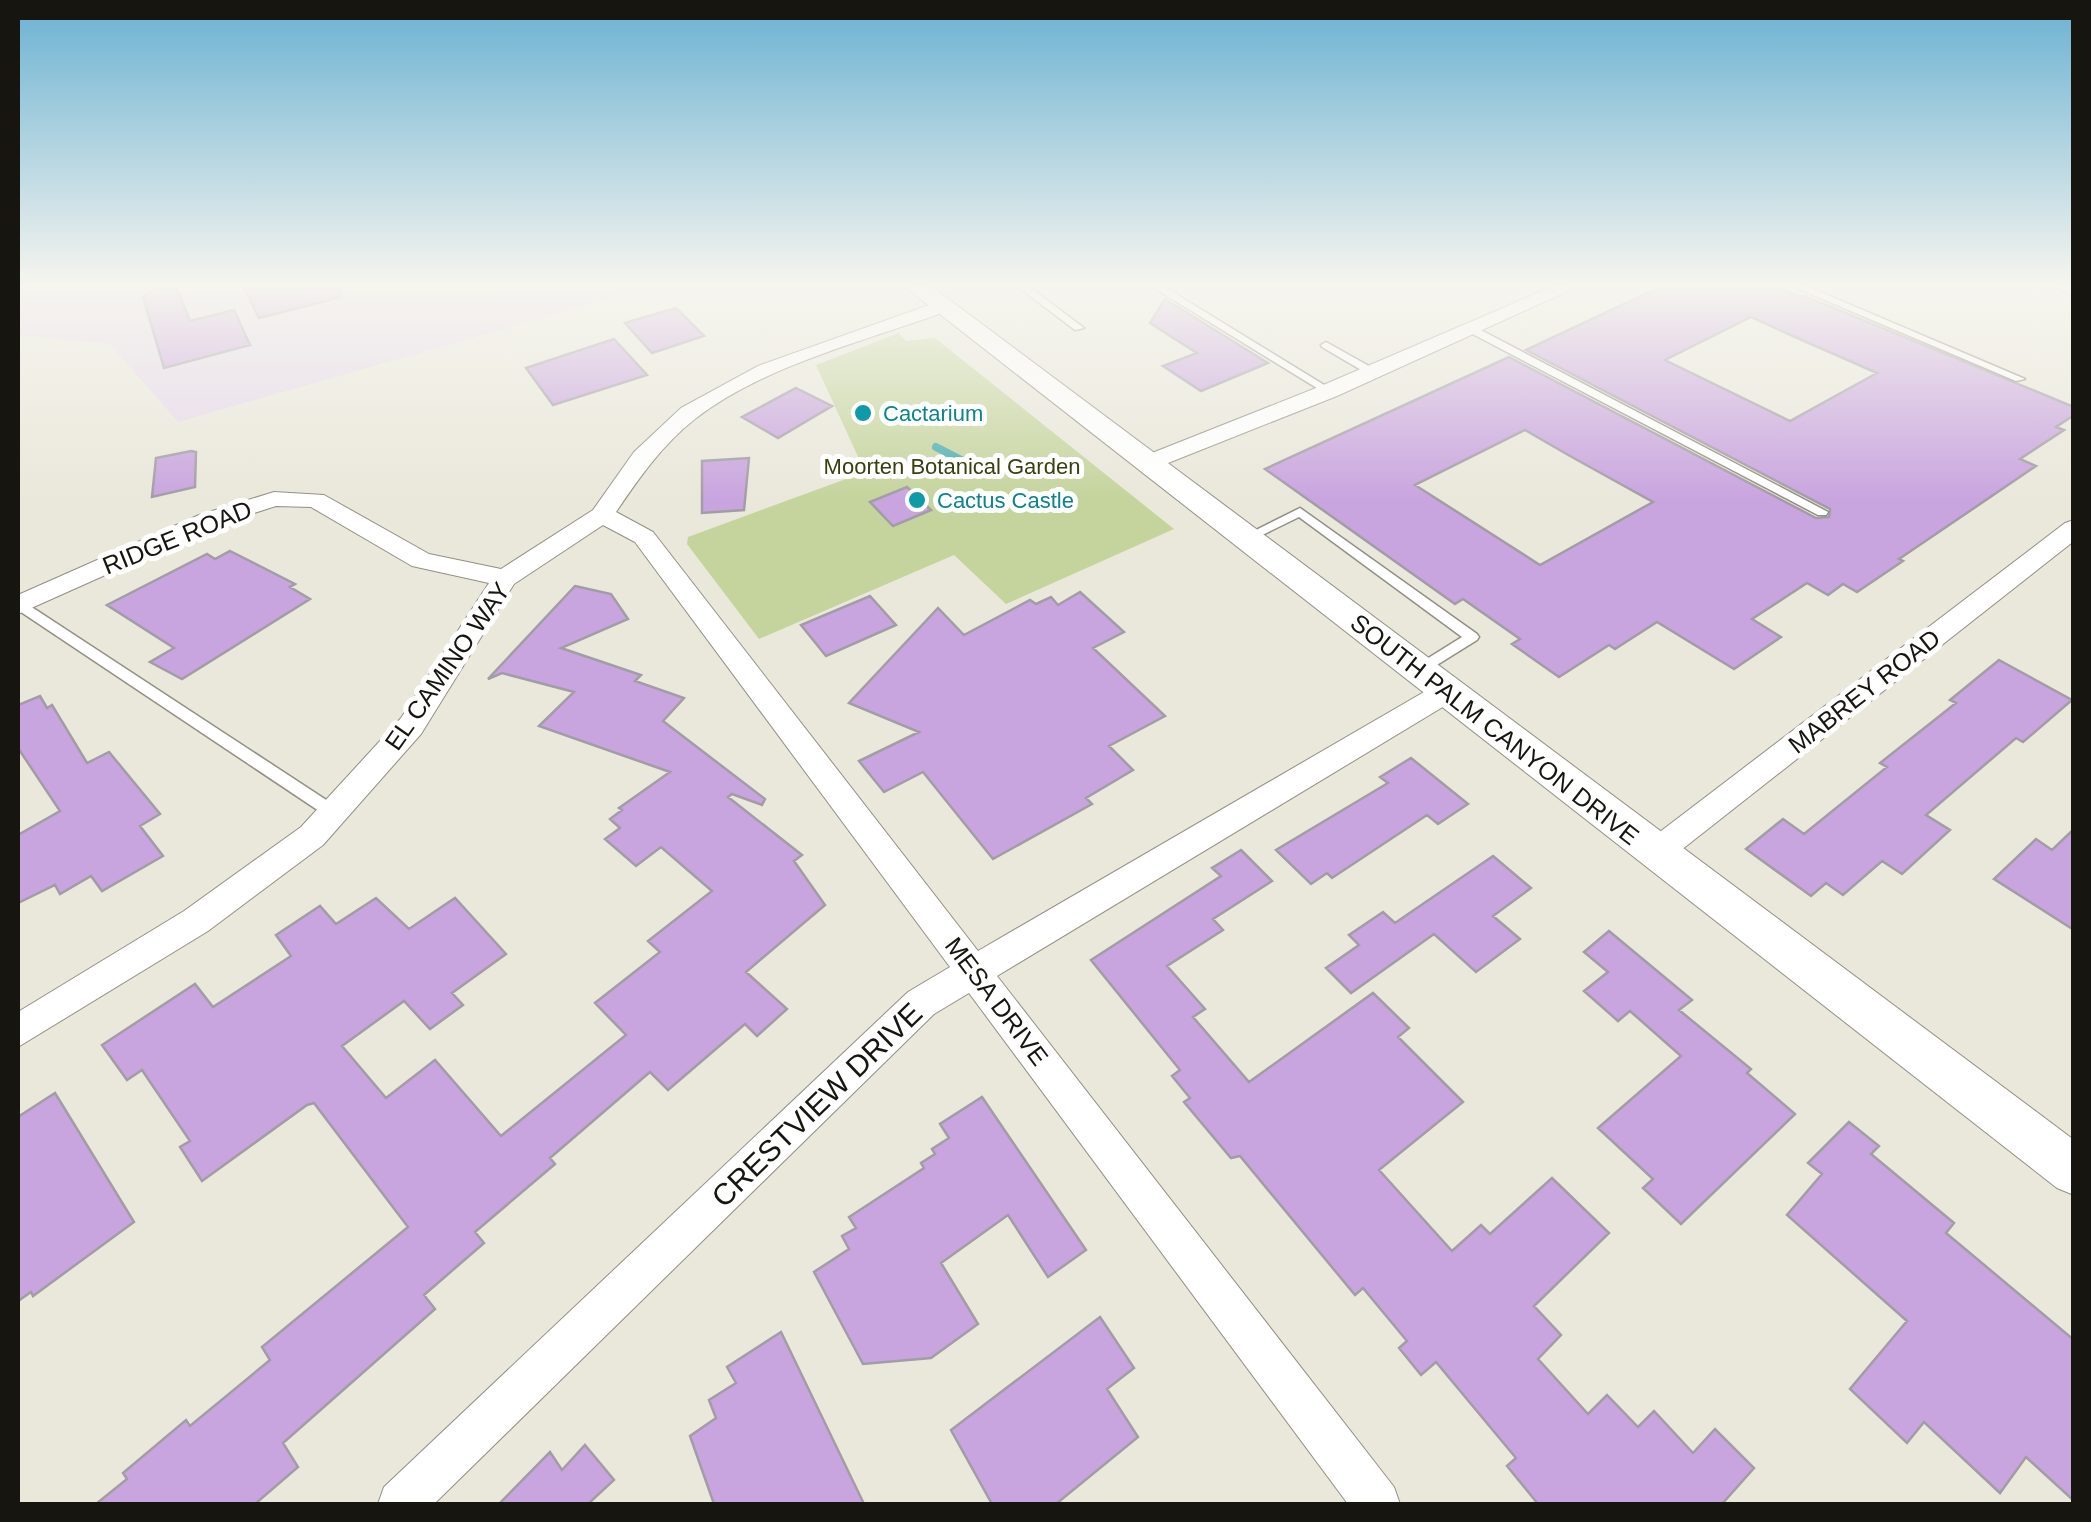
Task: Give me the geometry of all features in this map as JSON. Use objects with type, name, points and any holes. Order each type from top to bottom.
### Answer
[{"type":"street","name":"EL CAMINO WAY","points":[[18,1031],[196,921],[312,836],[412,726],[505,578],[602,515],[642,457],[688,413],[794,357]]},
{"type":"street","name":"SOUTH PALM CANYON DRIVE","points":[[1011,357],[2074,1171]]},
{"type":"street","points":[[1150,462],[1406,357]]},
{"type":"street","name":"RIDGE ROAD","points":[[18,605],[208,520],[274,499],[316,500],[421,560],[505,578]]},
{"type":"street","name":"MESA DRIVE","points":[[602,515],[644,537],[1377,1504]]},
{"type":"street","name":"MABREY ROAD","points":[[1656,853],[2074,528]]},
{"type":"street","name":"CRESTVIEW DRIVE","points":[[401,1504],[921,1003],[1433,681]]},
{"type":"lane","points":[[1272,357],[1328,391]]},
{"type":"lane","points":[[1346,357],[1372,372]]},
{"type":"lane","points":[[1525,357],[1822,512]]},
{"type":"lane","points":[[1967,357],[2020,379]]},
{"type":"lane","points":[[1248,537],[1300,512],[1472,637],[1433,681]]},
{"type":"lane","points":[[18,605],[334,812]]},
{"type":"shaded area","points":[[121,357],[405,357],[178,422]]},
{"type":"green space","name":"Moorten Botanical Garden","points":[[837,357],[959,357],[1174,529],[1006,604],[954,555],[759,639],[687,544],[688,537],[865,472],[816,365]]},
{"type":"building","points":[[161,357],[205,357],[164,368]]},
{"type":"building","points":[[559,357],[631,357],[647,375],[553,405],[526,368]]},
{"type":"building","points":[[1186,357],[1258,357],[1268,363],[1201,391],[1163,366]]},
{"type":"building","points":[[1509,357],[1816,518],[1829,517],[1830,509],[1539,357],[1671,357],[1665,360],[1790,421],[1877,373],[1841,357],[1953,357],[2074,407],[2074,415],[2056,427],[2064,430],[2020,459],[2036,466],[1857,592],[1843,584],[1828,595],[1807,583],[1752,619],[1781,637],[1734,669],[1657,622],[1615,649],[1609,645],[1559,677],[1512,644],[1520,639],[1463,599],[1455,604],[1265,469]],"holes":[[[1525,430],[1653,502],[1540,565],[1415,485]]]},
{"type":"building","points":[[796,388],[832,406],[778,438],[742,417]]},
{"type":"building","points":[[196,452],[195,487],[152,497],[156,458]]},
{"type":"building","points":[[749,458],[744,510],[702,513],[702,461]]},
{"type":"building","points":[[907,487],[931,510],[893,526],[870,502]]},
{"type":"building","points":[[230,551],[295,584],[290,587],[310,599],[182,679],[150,662],[174,648],[107,605],[207,554],[215,559]]},
{"type":"building","points":[[575,586],[611,594],[628,619],[561,648],[641,675],[635,681],[684,698],[663,721],[765,799],[762,805],[732,794],[728,797],[802,855],[794,861],[825,905],[746,972],[787,1009],[757,1036],[745,1024],[668,1090],[650,1072],[550,1158],[555,1164],[475,1232],[484,1243],[424,1295],[435,1309],[283,1443],[298,1467],[255,1504],[96,1504],[127,1479],[123,1473],[186,1420],[190,1426],[270,1360],[262,1347],[408,1227],[314,1103],[202,1181],[180,1147],[190,1141],[142,1070],[127,1080],[102,1045],[195,984],[213,1007],[291,956],[276,935],[320,906],[336,924],[376,898],[409,929],[455,898],[506,954],[452,993],[463,1005],[430,1029],[404,1001],[342,1046],[386,1098],[435,1060],[501,1136],[626,1035],[595,1003],[660,952],[648,941],[712,891],[661,847],[636,866],[605,839],[620,828],[610,819],[622,810],[619,808],[670,772],[539,726],[574,692],[502,673],[488,679]]},
{"type":"building","points":[[1080,592],[1124,632],[1093,648],[1165,716],[1109,746],[1133,770],[1086,798],[1092,804],[993,859],[923,772],[884,792],[859,761],[919,732],[849,703],[938,608],[964,635],[1030,600],[1036,604],[1051,597],[1058,605]]},
{"type":"building","points":[[870,596],[896,625],[826,656],[801,625]]},
{"type":"building","points":[[1999,660],[2072,700],[2023,742],[2016,738],[1926,815],[1950,830],[1902,874],[1882,861],[1843,895],[1826,883],[1811,896],[1746,849],[1783,819],[1804,834],[1887,767],[1880,763],[1956,703],[1950,700]]},
{"type":"building","points":[[40,696],[47,708],[52,705],[87,763],[109,752],[160,814],[140,826],[163,856],[102,891],[91,876],[60,894],[55,885],[18,903],[18,835],[60,811],[18,748],[18,705]]},
{"type":"building","points":[[1411,758],[1468,804],[1438,824],[1427,815],[1332,878],[1327,873],[1311,884],[1276,850],[1388,783],[1380,777]]},
{"type":"building","points":[[2074,829],[2074,930],[1994,879],[2036,839],[2052,850]]},
{"type":"building","points":[[1241,850],[1272,881],[1213,919],[1223,930],[1167,966],[1205,1009],[1193,1017],[1249,1082],[1373,993],[1409,1028],[1398,1037],[1463,1102],[1379,1170],[1452,1251],[1481,1225],[1490,1234],[1552,1178],[1609,1233],[1534,1306],[1561,1335],[1538,1359],[1588,1414],[1607,1395],[1638,1427],[1654,1411],[1693,1453],[1715,1429],[1754,1468],[1722,1504],[1538,1504],[1507,1466],[1516,1458],[1436,1362],[1421,1375],[1399,1348],[1407,1341],[1363,1288],[1355,1295],[1240,1156],[1231,1158],[1184,1102],[1190,1098],[1172,1076],[1180,1070],[1091,960],[1221,876],[1212,868]]},
{"type":"building","points":[[1493,856],[1531,888],[1493,916],[1520,939],[1476,972],[1434,934],[1351,993],[1326,968],[1359,945],[1349,935],[1383,912],[1395,923]]},
{"type":"building","points":[[1609,931],[1692,1000],[1679,1010],[1751,1069],[1747,1073],[1795,1114],[1681,1224],[1643,1188],[1653,1179],[1598,1128],[1681,1056],[1630,1011],[1618,1021],[1584,991],[1608,972],[1584,952]]},
{"type":"building","points":[[55,1093],[134,1222],[33,1296],[31,1292],[18,1301],[18,1117]]},
{"type":"building","points":[[982,1097],[1086,1250],[1048,1277],[1008,1215],[941,1263],[978,1324],[931,1358],[863,1364],[814,1272],[849,1249],[842,1236],[856,1228],[849,1217],[924,1168],[921,1163],[935,1154],[932,1149],[949,1138],[940,1124]]},
{"type":"building","points":[[1849,1122],[1879,1146],[1871,1154],[1954,1223],[1946,1233],[2074,1340],[2074,1501],[2026,1457],[2000,1493],[1924,1422],[1907,1443],[1850,1389],[1907,1321],[1787,1215],[1822,1174],[1808,1163]]},
{"type":"building","points":[[1100,1317],[1134,1368],[1107,1389],[1138,1437],[1056,1504],[992,1504],[951,1430]]},
{"type":"building","points":[[781,1332],[864,1504],[714,1504],[690,1436],[716,1418],[709,1400],[736,1383],[727,1367]]},
{"type":"building","points":[[585,1445],[614,1480],[588,1504],[499,1504],[550,1452],[562,1470]]},
{"type":"waterway","points":[[936,447],[965,462]]},
{"type":"place","name":"Cactarium","points":[[863,413]]},
{"type":"place","name":"Cactus Castle","points":[[917,500]]}]
